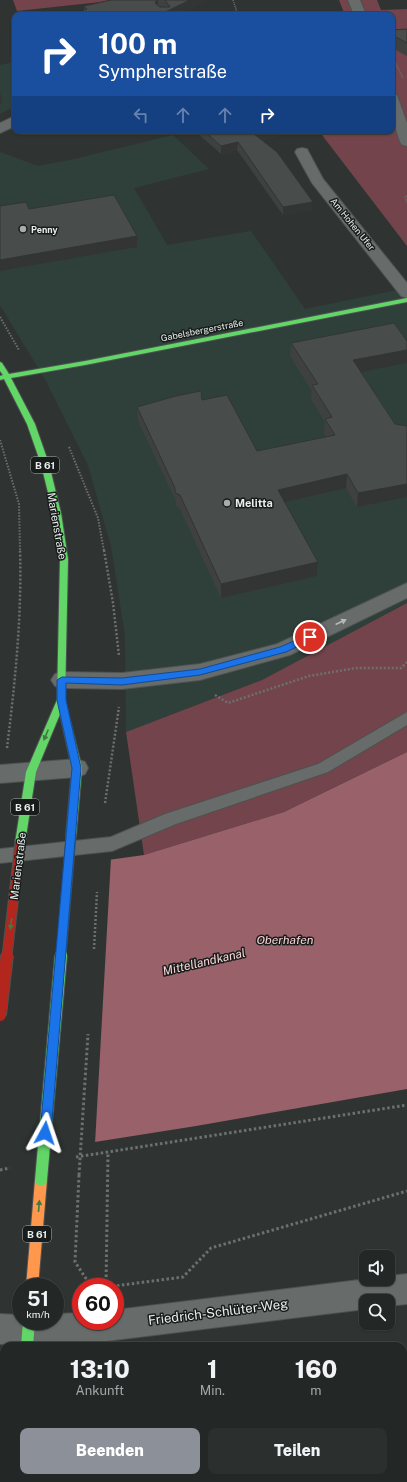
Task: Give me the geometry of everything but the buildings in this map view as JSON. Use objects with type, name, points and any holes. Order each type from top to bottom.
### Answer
[{"type":"main road","name":"Gabelsbergerstraße","points":[[4,377],[100,360],[407,300]]},
{"type":"main road","name":"Marienstraße","points":[[0,364],[4,377],[32,424],[45,464],[57,513],[64,559],[62,690],[77,768],[33,1278]]},
{"type":"main road","name":"Marienstraße","points":[[0,1015],[20,843],[30,772],[62,690]]},
{"type":"street","points":[[354,0],[359,12]]},
{"type":"street","points":[[395,107],[407,142]]},
{"type":"street","points":[[0,129],[12,122]]},
{"type":"street","name":"Am Hohen Ufer","points":[[302,152],[317,180],[407,293]]},
{"type":"street","points":[[62,690],[200,672],[283,650],[407,590]]},
{"type":"street","points":[[2,774],[77,768]]},
{"type":"street","name":"Friedrich-Schlüter-Weg","points":[[21,1331],[90,1328],[407,1289]]},
{"type":"lane","points":[[0,856],[112,844],[171,819],[323,768],[407,718]]},
{"type":"path","points":[[233,0],[237,12]]},
{"type":"path","points":[[395,63],[403,80]]},
{"type":"path","points":[[407,196],[405,197],[407,203]]},
{"type":"path","points":[[0,440],[19,504],[21,574],[14,689],[2,774]]},
{"type":"path","points":[[200,672],[210,692],[228,703],[309,676],[356,668],[401,668],[407,662]]},
{"type":"path","points":[[104,810],[122,681]]},
{"type":"path","points":[[69,1158],[407,1105]]},
{"type":"path","points":[[106,1278],[108,1152]]},
{"type":"path","points":[[0,1170],[15,1167]]},
{"type":"path","points":[[79,1175],[75,1262],[85,1278]]},
{"type":"path","points":[[124,1285],[183,1277],[211,1248],[407,1191]]},
{"type":"shaded area","points":[[13,0],[119,0],[17,11]]},
{"type":"shaded area","points":[[339,0],[377,0],[381,10],[407,9],[407,246],[322,135],[395,134],[395,12],[344,12]]},
{"type":"shaded area","points":[[12,63],[12,108],[0,114],[0,65]]},
{"type":"shaded area","points":[[173,135],[209,169],[134,188],[167,245],[251,231],[305,309],[407,288],[407,603],[262,680],[126,732],[125,635],[111,546],[88,465],[46,381],[0,305],[0,152],[38,166],[70,160]]},
{"type":"shaded area","points":[[407,603],[407,752],[284,812],[144,855],[126,732],[262,680]]},
{"type":"water","name":"Oberhafen","points":[[407,752],[407,1089],[196,1126],[0,1157],[0,875],[144,855],[284,812]]},
{"type":"pier","points":[[111,858],[95,1144],[0,1159],[0,873]]},
{"type":"traffic: fast","points":[[0,378],[85,363],[407,300]]},
{"type":"traffic: fast","points":[[0,364],[31,424],[45,464],[57,513],[64,559],[61,700],[77,768],[71,836]]},
{"type":"traffic: fast","points":[[20,843],[31,772],[61,700]]},
{"type":"traffic: fast","points":[[41,1180],[71,836]]},
{"type":"traffic: fast","points":[[27,1342],[28,1330]]},
{"type":"traffic: slow","points":[[33,1278],[41,1180]]},
{"type":"traffic: jam","points":[[0,1015],[20,843]]},
{"type":"place","name":"Penny","points":[[23,229]]},
{"type":"place","name":"Melitta","points":[[227,503]]},
{"type":"route","points":[[45,1133],[77,768],[61,700],[62,680],[122,681],[200,672],[283,650],[310,637]]},
{"type":"water label","name":"Mittellandkanal","points":[[204,962]]}]
